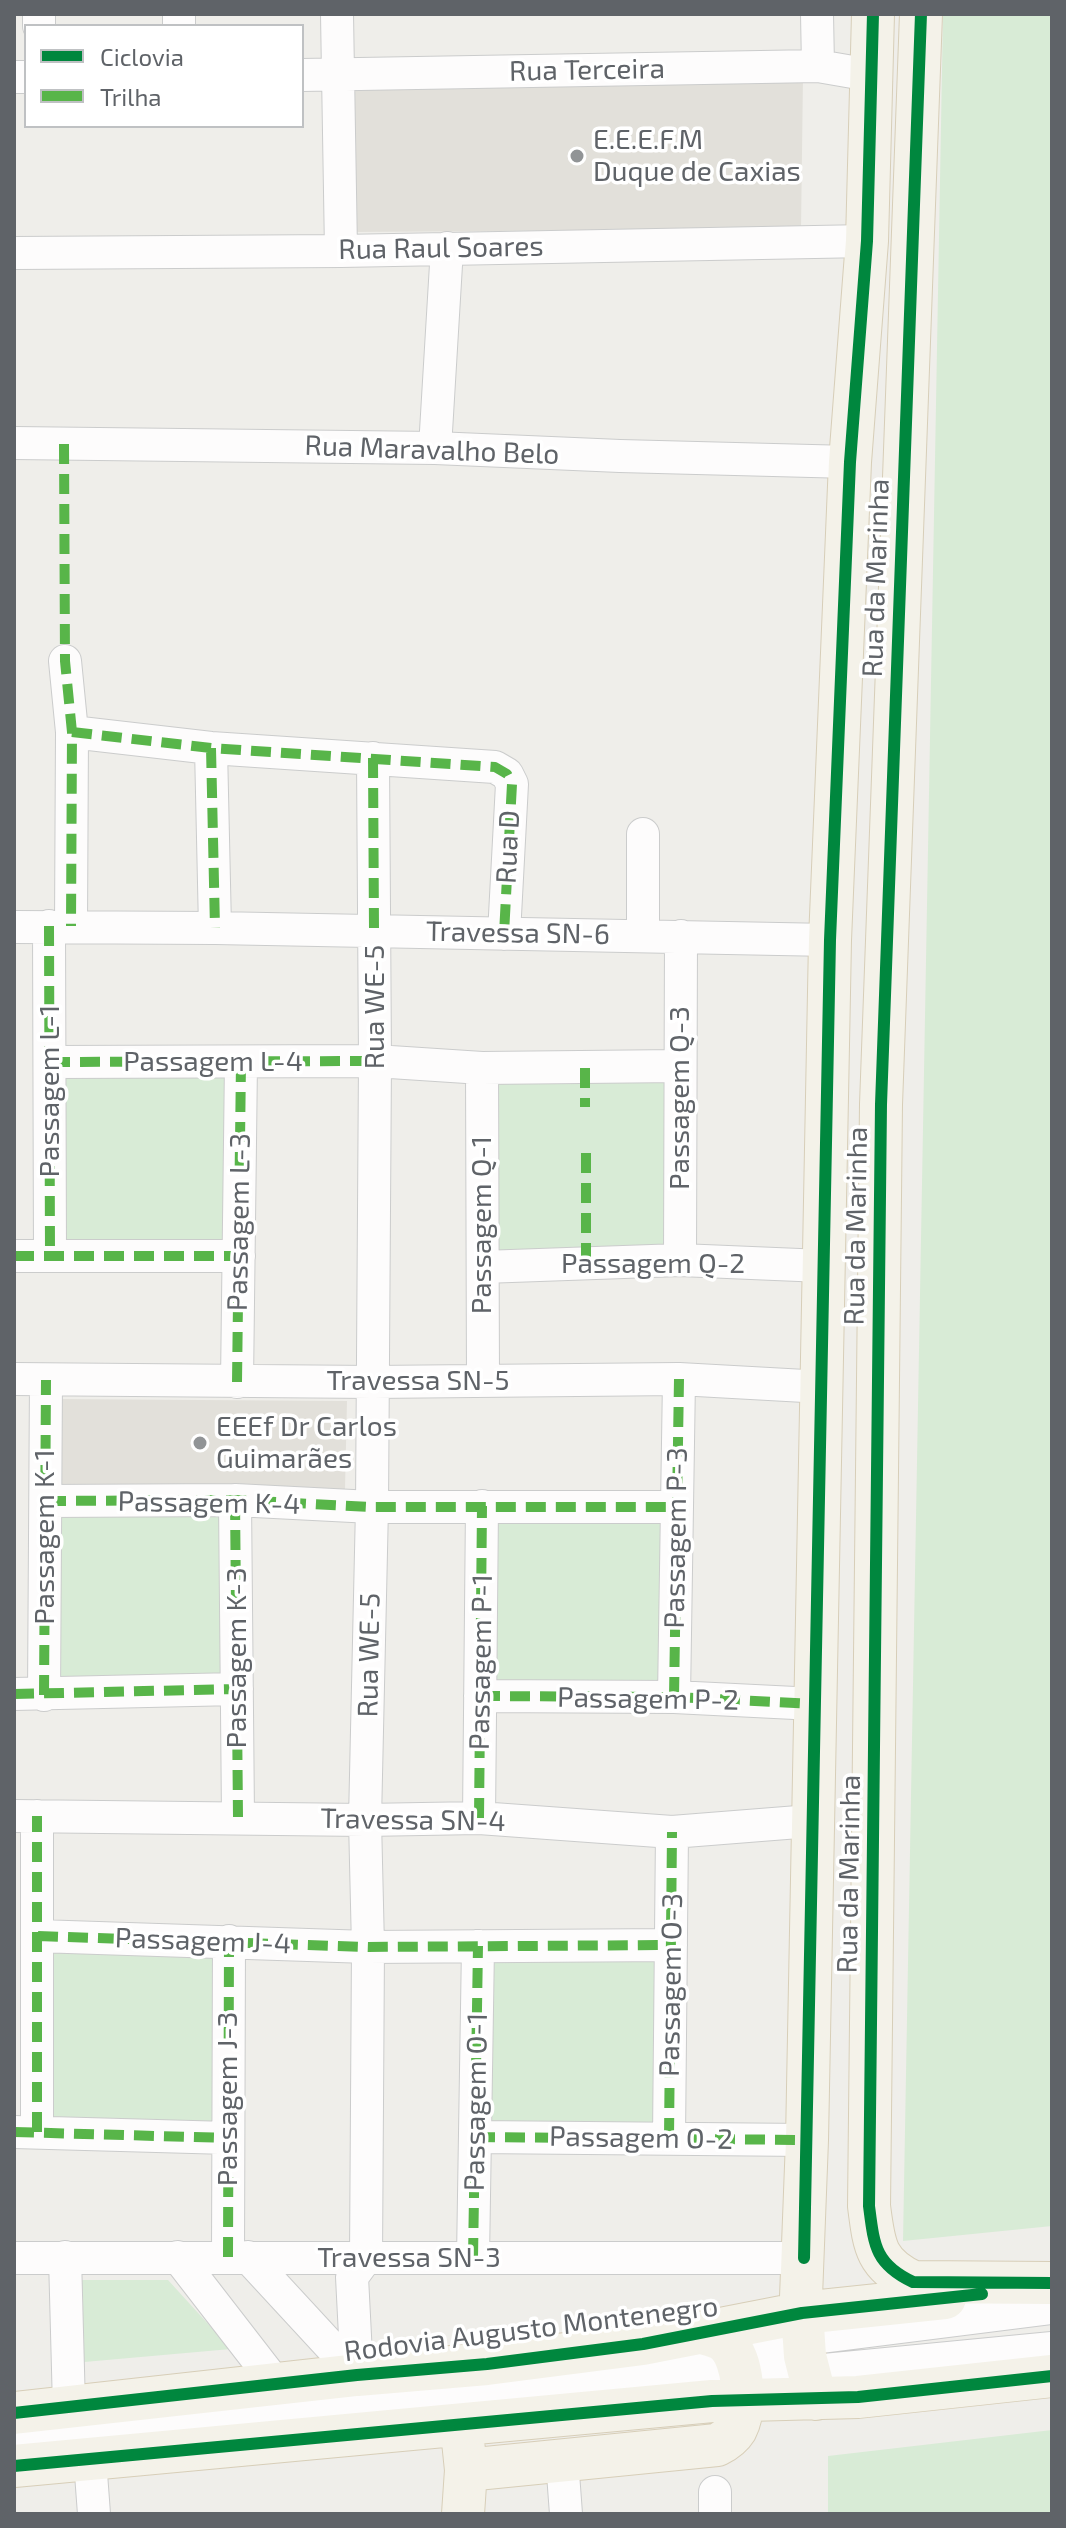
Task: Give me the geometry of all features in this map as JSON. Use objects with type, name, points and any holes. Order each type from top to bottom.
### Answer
[{"type":"main road","name":"Rua da Marinha","points":[[921,14],[881,1164],[869,2190],[873,2238],[881,2258],[894,2273],[913,2282],[1052,2285]]},
{"type":"main road","points":[[871,46],[883,34],[890,35],[901,41],[907,57],[915,180]]},
{"type":"main road","name":"Rua da Marinha","points":[[807,2356],[804,2258],[811,1821],[823,1387],[830,940],[850,462],[867,241],[871,46]]},
{"type":"main road","points":[[829,992],[842,1085],[844,1171],[850,1182],[860,1188],[869,1187],[874,1183],[881,1164]]},
{"type":"main road","name":"Rodovia Augusto Montenegro","points":[[14,2413],[357,2375],[487,2364],[724,2366],[807,2356],[1052,2285]]},
{"type":"main road","name":"Rodovia Augusto Montenegro","points":[[14,2466],[521,2418],[724,2366],[807,2356],[858,2397],[1052,2376]]},
{"type":"main road","points":[[466,2470],[717,2445],[728,2439],[735,2430],[741,2410],[724,2366]]},
{"type":"main road","points":[[521,2418],[614,2456]]},
{"type":"main road","points":[[460,2424],[466,2470],[463,2514]]},
{"type":"street","points":[[337,14],[341,251]]},
{"type":"street","points":[[817,14],[818,66]]},
{"type":"street","name":"Rua Terceira","points":[[304,75],[818,66],[871,46]]},
{"type":"street","name":"Rua Raul Soares","points":[[14,253],[341,251],[867,241]]},
{"type":"street","points":[[435,448],[447,248]]},
{"type":"street","name":"Rua Maravalho Belo","points":[[14,443],[435,448],[850,462]]},
{"type":"street","name":"Passagem L-1","points":[[50,1256],[50,1062],[72,732],[65,661]]},
{"type":"street","points":[[72,732],[211,748],[373,758]]},
{"type":"street","points":[[211,748],[215,928]]},
{"type":"street","name":"Rua D","points":[[373,758],[495,767],[507,774],[512,784],[504,934]]},
{"type":"street","name":"Rua WE-5","points":[[357,2375],[352,2277],[366,2258],[368,1947],[365,1820],[372,1507],[375,1061],[373,758]]},
{"type":"street","points":[[643,834],[643,935]]},
{"type":"street","name":"Travessa SN-6","points":[[14,927],[374,930],[830,940]]},
{"type":"street","name":"Passagem Q-3","points":[[680,1260],[681,936]]},
{"type":"street","name":"Passagem L-4","points":[[50,1062],[375,1061],[482,1068],[679,1066]]},
{"type":"street","name":"Passagem L-3","points":[[237,1382],[241,1062]]},
{"type":"street","name":"Passagem Q-1","points":[[482,1068],[483,1381]]},
{"type":"street","points":[[14,1256],[239,1256]]},
{"type":"street","name":"Passagem Q-2","points":[[483,1267],[680,1260],[823,1266]]},
{"type":"street","name":"Travessa SN-5","points":[[14,1379],[373,1382],[679,1379],[823,1387]]},
{"type":"street","name":"Passagem P-3","points":[[674,1697],[679,1379]]},
{"type":"street","name":"Passagem K-1","points":[[29,1694],[46,1501],[46,1380]]},
{"type":"street","name":"Passagem K-4","points":[[46,1501],[235,1500],[372,1507],[677,1507]]},
{"type":"street","name":"Passagem K-3","points":[[235,1500],[238,1817]]},
{"type":"street","name":"Passagem P-1","points":[[479,1818],[482,1506]]},
{"type":"street","points":[[29,1694],[237,1689]]},
{"type":"street","name":"Passagem P-2","points":[[480,1696],[674,1697],[815,1704]]},
{"type":"street","points":[[26,1816],[38,1936],[25,2132],[228,2138]]},
{"type":"street","name":"Travessa SN-4","points":[[26,1816],[365,1820],[479,1818],[672,1832],[811,1821]]},
{"type":"street","name":"Passagem O-3","points":[[669,2138],[672,1832]]},
{"type":"street","name":"Passagem J-4","points":[[38,1936],[368,1947],[671,1945]]},
{"type":"street","name":"Passagem J-3","points":[[229,1941],[228,2138],[238,2257]]},
{"type":"street","name":"Passagem O-1","points":[[473,2258],[478,1946]]},
{"type":"street","name":"Passagem O-2","points":[[475,2137],[807,2140]]},
{"type":"street","points":[[65,2257],[69,2407]]},
{"type":"street","points":[[178,2257],[277,2385]]},
{"type":"street","points":[[238,2257],[357,2375]]},
{"type":"street","name":"Travessa SN-3","points":[[14,2258],[804,2258]]},
{"type":"street","points":[[807,2356],[1052,2308]]},
{"type":"street","points":[[807,2356],[1052,2348]]},
{"type":"street","points":[[14,2438],[724,2366]]},
{"type":"street","points":[[90,2460],[94,2514]]},
{"type":"street","points":[[562,2460],[566,2514]]},
{"type":"shaded area","name":"E.E.E.F.M Duque de Caxias","points":[[803,76],[801,229],[352,232],[351,82]]},
{"type":"shaded area","name":"EEEf Dr Carlos Guimarães","points":[[54,1399],[347,1401],[345,1489],[55,1485]]},
{"type":"green space","points":[[943,14],[1052,14],[1052,2226],[903,2241]]},
{"type":"green space","points":[[241,1062],[239,1256],[50,1256],[50,1063]]},
{"type":"green space","points":[[679,1066],[680,1260],[483,1267],[482,1068]]},
{"type":"green space","points":[[235,1500],[237,1689],[44,1695],[46,1501]]},
{"type":"green space","points":[[482,1506],[677,1507],[674,1697],[480,1696]]},
{"type":"green space","points":[[38,1936],[229,1941],[228,2138],[37,2132]]},
{"type":"green space","points":[[671,1945],[669,2138],[475,2137],[478,1946]]},
{"type":"green space","points":[[80,2280],[168,2280],[231,2349],[73,2363]]},
{"type":"green space","points":[[1052,2430],[1052,2514],[828,2514],[828,2456]]},
{"type":"marked path","points":[[64,444],[65,661],[72,732],[71,926]]},
{"type":"marked path","points":[[72,732],[211,748],[495,767],[507,774],[512,784],[504,934]]},
{"type":"marked path","points":[[211,748],[215,928]]},
{"type":"marked path","points":[[373,758],[374,930]]},
{"type":"marked path","points":[[49,926],[50,1256]]},
{"type":"marked path","points":[[50,1062],[375,1061]]},
{"type":"marked path","points":[[237,1382],[241,1062]]},
{"type":"marked path","points":[[585,1068],[585,1107]]},
{"type":"marked path","points":[[586,1153],[586,1263]]},
{"type":"marked path","points":[[14,1256],[239,1256]]},
{"type":"marked path","points":[[674,1697],[679,1379]]},
{"type":"marked path","points":[[44,1695],[46,1380]]},
{"type":"marked path","points":[[235,1500],[238,1817]]},
{"type":"marked path","points":[[46,1501],[235,1500],[372,1507],[677,1507]]},
{"type":"marked path","points":[[479,1818],[482,1506]]},
{"type":"marked path","points":[[14,1694],[237,1689]]},
{"type":"marked path","points":[[480,1696],[674,1697],[815,1704]]},
{"type":"marked path","points":[[37,1816],[37,2132]]},
{"type":"marked path","points":[[669,2138],[672,1832]]},
{"type":"marked path","points":[[38,1936],[368,1947],[671,1945]]},
{"type":"marked path","points":[[228,2257],[229,1941]]},
{"type":"marked path","points":[[473,2258],[478,1946]]},
{"type":"marked path","points":[[14,2132],[228,2138]]},
{"type":"marked path","points":[[475,2137],[807,2140]]},
{"type":"cycle path","points":[[804,2258],[830,940],[850,462],[867,241],[873,14]]},
{"type":"cycle path","points":[[921,14],[881,1104],[869,2206],[879,2252],[891,2268],[913,2282],[1052,2283]]},
{"type":"cycle path","points":[[14,2413],[357,2375],[487,2364],[643,2344],[802,2313],[982,2294]]},
{"type":"cycle path","points":[[14,2466],[712,2401],[858,2397],[1052,2376]]},
{"type":"place","name":"E.E.E.F.M Duque de Caxias","points":[[577,156]]},
{"type":"place","name":"EEEf Dr Carlos Guimarães","points":[[200,1443]]}]
